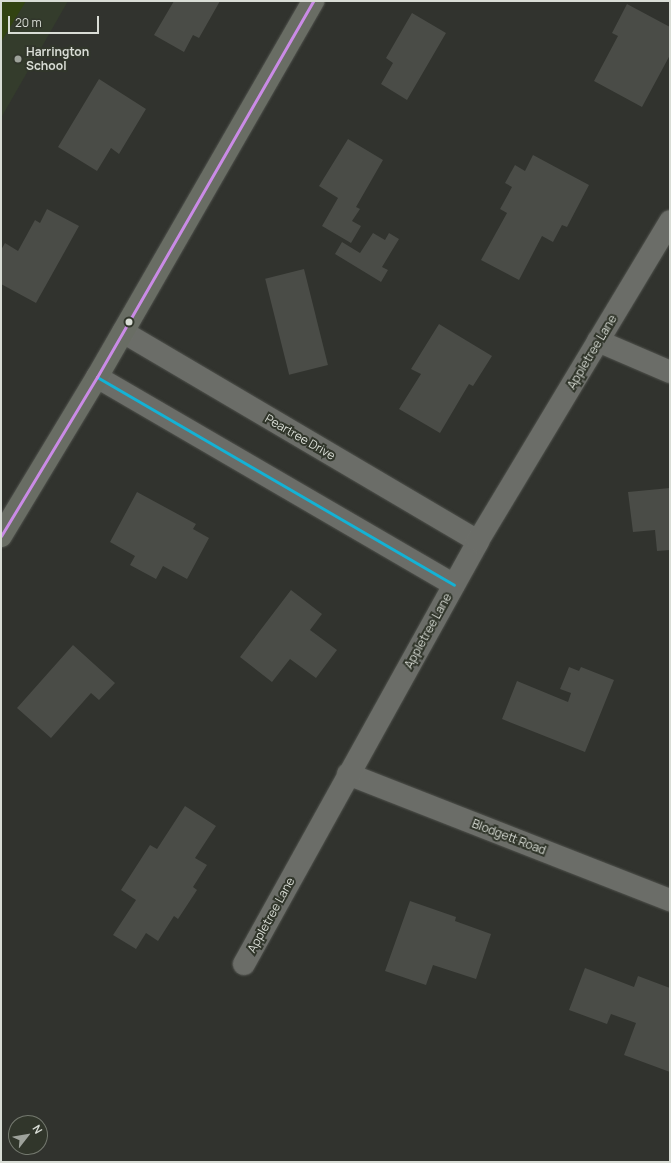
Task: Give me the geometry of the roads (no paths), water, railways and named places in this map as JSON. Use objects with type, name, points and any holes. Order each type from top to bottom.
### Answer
[{"type":"main road","points":[[1,536],[97,377],[313,1]]},
{"type":"street","name":"Appletree Lane","points":[[244,964],[478,541],[670,221]]},
{"type":"street","name":"Peartree Drive","points":[[123,332],[478,541]]},
{"type":"street","points":[[598,341],[670,372]]},
{"type":"street","points":[[97,377],[454,585]]},
{"type":"street","name":"Blodgett Road","points":[[348,774],[670,900]]},
{"type":"place","name":"Harrington School","points":[[18,59]]}]
